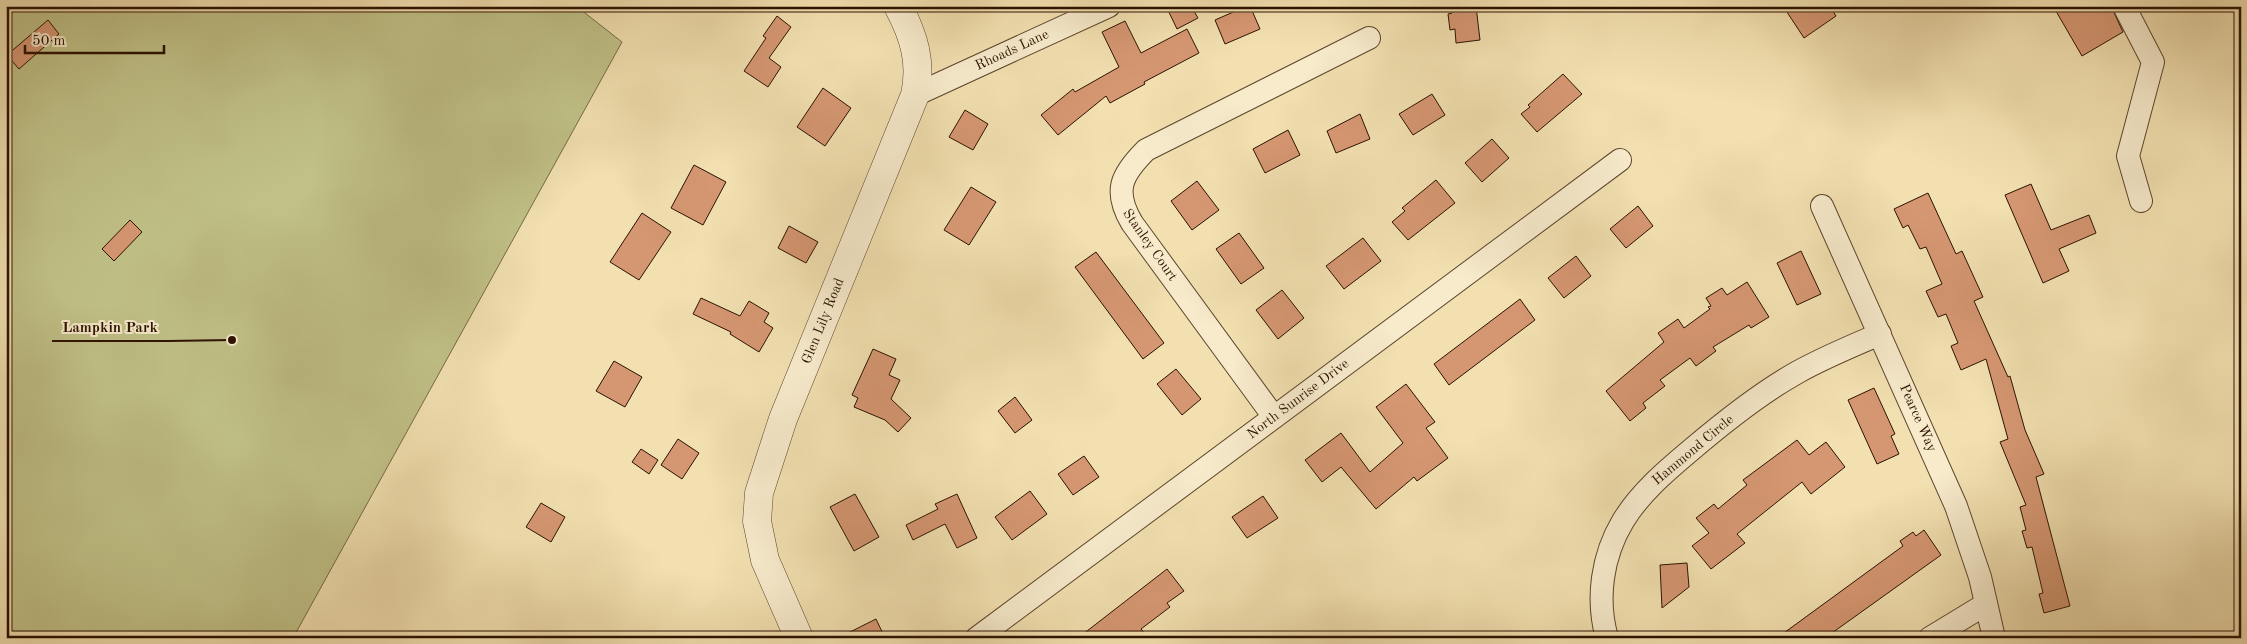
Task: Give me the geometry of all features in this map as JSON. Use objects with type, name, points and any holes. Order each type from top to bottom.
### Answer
[{"type":"street","name":"Glen Lily Road","points":[[799,638],[765,560],[757,521],[759,493],[782,419],[915,96],[918,59],[911,33],[898,6]]},
{"type":"street","name":"Rhoads Lane","points":[[915,96],[1109,6]]},
{"type":"street","points":[[2124,6],[2153,62],[2128,156],[2141,201]]},
{"type":"street","name":"Stanley Court","points":[[1274,417],[1132,223],[1123,208],[1120,191],[1124,175],[1146,150],[1369,38]]},
{"type":"street","name":"North Sunrise Drive","points":[[977,638],[1620,160]]},
{"type":"street","name":"Pearce Way","points":[[1822,206],[1956,506],[1986,604],[1994,638]]},
{"type":"street","name":"Hammond Circle","points":[[1607,638],[1601,602],[1607,559],[1623,521],[1648,489],[1697,445],[1776,386],[1816,362],[1880,334]]},
{"type":"street","points":[[1930,638],[1986,604]]},
{"type":"green space","points":[[6,6],[576,6],[622,42],[293,638],[6,638]]},
{"type":"building","points":[[1166,6],[1191,6],[1198,18],[1177,29]]},
{"type":"building","points":[[1250,6],[1260,29],[1225,44],[1215,20]]},
{"type":"building","points":[[1452,6],[1476,6],[1480,40],[1456,43],[1455,29],[1450,30],[1448,14],[1452,13]]},
{"type":"building","points":[[1783,6],[1830,6],[1836,16],[1804,38]]},
{"type":"building","points":[[2053,6],[2111,6],[2123,32],[2082,56]]},
{"type":"building","points":[[777,16],[791,27],[769,58],[781,67],[768,87],[744,71],[766,38],[763,36]]},
{"type":"building","points":[[48,20],[59,34],[19,69],[7,55]]},
{"type":"building","points":[[1125,21],[1141,53],[1187,29],[1199,53],[1144,82],[1145,84],[1110,103],[1106,96],[1058,135],[1041,115],[1073,89],[1075,92],[1119,67],[1102,32]]},
{"type":"building","points":[[1563,74],[1582,94],[1537,132],[1521,114],[1530,107],[1528,105]]},
{"type":"building","points":[[823,88],[851,108],[825,146],[797,127]]},
{"type":"building","points":[[1432,94],[1445,115],[1413,135],[1399,114]]},
{"type":"building","points":[[965,110],[988,124],[973,150],[949,137]]},
{"type":"building","points":[[1360,114],[1370,139],[1336,153],[1327,131]]},
{"type":"building","points":[[1288,130],[1300,155],[1265,173],[1253,149]]},
{"type":"building","points":[[1492,139],[1509,158],[1482,182],[1465,163]]},
{"type":"building","points":[[694,165],[726,182],[703,225],[671,208]]},
{"type":"building","points":[[1436,180],[1455,203],[1408,240],[1392,222],[1405,211],[1402,208]]},
{"type":"building","points":[[1197,181],[1219,210],[1192,230],[1171,201]]},
{"type":"building","points":[[2031,184],[2051,230],[2089,215],[2096,233],[2059,249],[2069,271],[2043,283],[2005,195]]},
{"type":"building","points":[[971,187],[996,202],[969,245],[944,230]]},
{"type":"building","points":[[1928,193],[1956,254],[1962,251],[1983,297],[1974,301],[2008,377],[2010,376],[2025,430],[2044,474],[2036,477],[2070,606],[2044,613],[2039,594],[2043,593],[2032,547],[2027,548],[2022,531],[2026,530],[2020,507],[2026,505],[2000,442],[2008,439],[1986,359],[1961,370],[1951,346],[1958,343],[1946,314],[1938,317],[1926,291],[1942,284],[1926,247],[1920,249],[1908,225],[1903,228],[1894,209]]},
{"type":"building","points":[[1638,206],[1653,226],[1626,248],[1610,229]]},
{"type":"building","points":[[642,213],[671,232],[639,280],[610,262]]},
{"type":"building","points":[[130,220],[142,232],[114,261],[102,249]]},
{"type":"building","points":[[789,226],[818,242],[806,263],[778,248]]},
{"type":"building","points":[[1239,233],[1264,268],[1241,284],[1216,249]]},
{"type":"building","points":[[1363,238],[1381,261],[1344,289],[1326,266]]},
{"type":"building","points":[[1801,251],[1821,294],[1797,305],[1777,263]]},
{"type":"building","points":[[1096,252],[1164,343],[1143,359],[1075,267]]},
{"type":"building","points":[[1576,256],[1591,276],[1564,298],[1548,278]]},
{"type":"building","points":[[1747,282],[1769,317],[1751,328],[1749,325],[1713,347],[1716,351],[1696,366],[1690,358],[1660,380],[1665,386],[1643,403],[1646,408],[1630,421],[1606,391],[1664,342],[1658,333],[1678,319],[1684,328],[1710,309],[1708,307],[1711,306],[1706,298],[1722,288],[1727,295]]},
{"type":"building","points":[[1282,290],[1304,318],[1278,339],[1256,310]]},
{"type":"building","points":[[701,298],[740,316],[749,301],[769,313],[764,322],[773,328],[759,352],[730,334],[731,332],[693,314]]},
{"type":"building","points":[[1520,299],[1535,320],[1449,385],[1434,364]]},
{"type":"building","points":[[873,349],[896,359],[889,375],[900,380],[891,399],[911,418],[898,432],[885,420],[854,407],[858,398],[852,395]]},
{"type":"building","points":[[614,361],[642,377],[625,407],[596,391]]},
{"type":"building","points":[[1176,369],[1201,399],[1182,415],[1157,384]]},
{"type":"building","points":[[1406,384],[1435,422],[1426,428],[1448,458],[1417,481],[1414,477],[1376,509],[1341,467],[1322,482],[1305,460],[1341,433],[1370,472],[1403,443],[1376,407]]},
{"type":"building","points":[[1874,388],[1895,434],[1891,436],[1899,454],[1877,464],[1848,400]]},
{"type":"building","points":[[1015,397],[1032,420],[1015,433],[998,411]]},
{"type":"building","points":[[678,439],[699,453],[682,479],[661,465]]},
{"type":"building","points":[[1797,440],[1809,455],[1826,442],[1845,467],[1811,494],[1802,482],[1737,534],[1745,543],[1711,569],[1692,546],[1709,533],[1696,518],[1714,504],[1718,509],[1747,485],[1743,480]]},
{"type":"building","points":[[641,449],[658,460],[649,474],[632,462]]},
{"type":"building","points":[[1084,456],[1099,477],[1073,495],[1058,474]]},
{"type":"building","points":[[1030,491],[1047,514],[1012,540],[995,517]]},
{"type":"building","points":[[855,494],[879,537],[854,551],[830,507]]},
{"type":"building","points":[[957,494],[977,538],[957,548],[945,524],[913,540],[906,525],[938,509],[935,504]]},
{"type":"building","points":[[1263,496],[1278,518],[1247,538],[1232,517]]},
{"type":"building","points":[[541,503],[565,517],[551,542],[526,527]]},
{"type":"building","points":[[1924,530],[1941,555],[1825,638],[1777,638],[1903,546],[1900,541],[1913,532],[1916,536]]},
{"type":"building","points":[[1687,563],[1689,587],[1662,608],[1660,565]]},
{"type":"building","points":[[1167,569],[1184,591],[1167,603],[1170,607],[1141,629],[1148,638],[1078,638]]},
{"type":"building","points":[[876,619],[885,638],[838,638]]},
{"type":"place","name":"Lampkin Park","points":[[232,340]]}]
